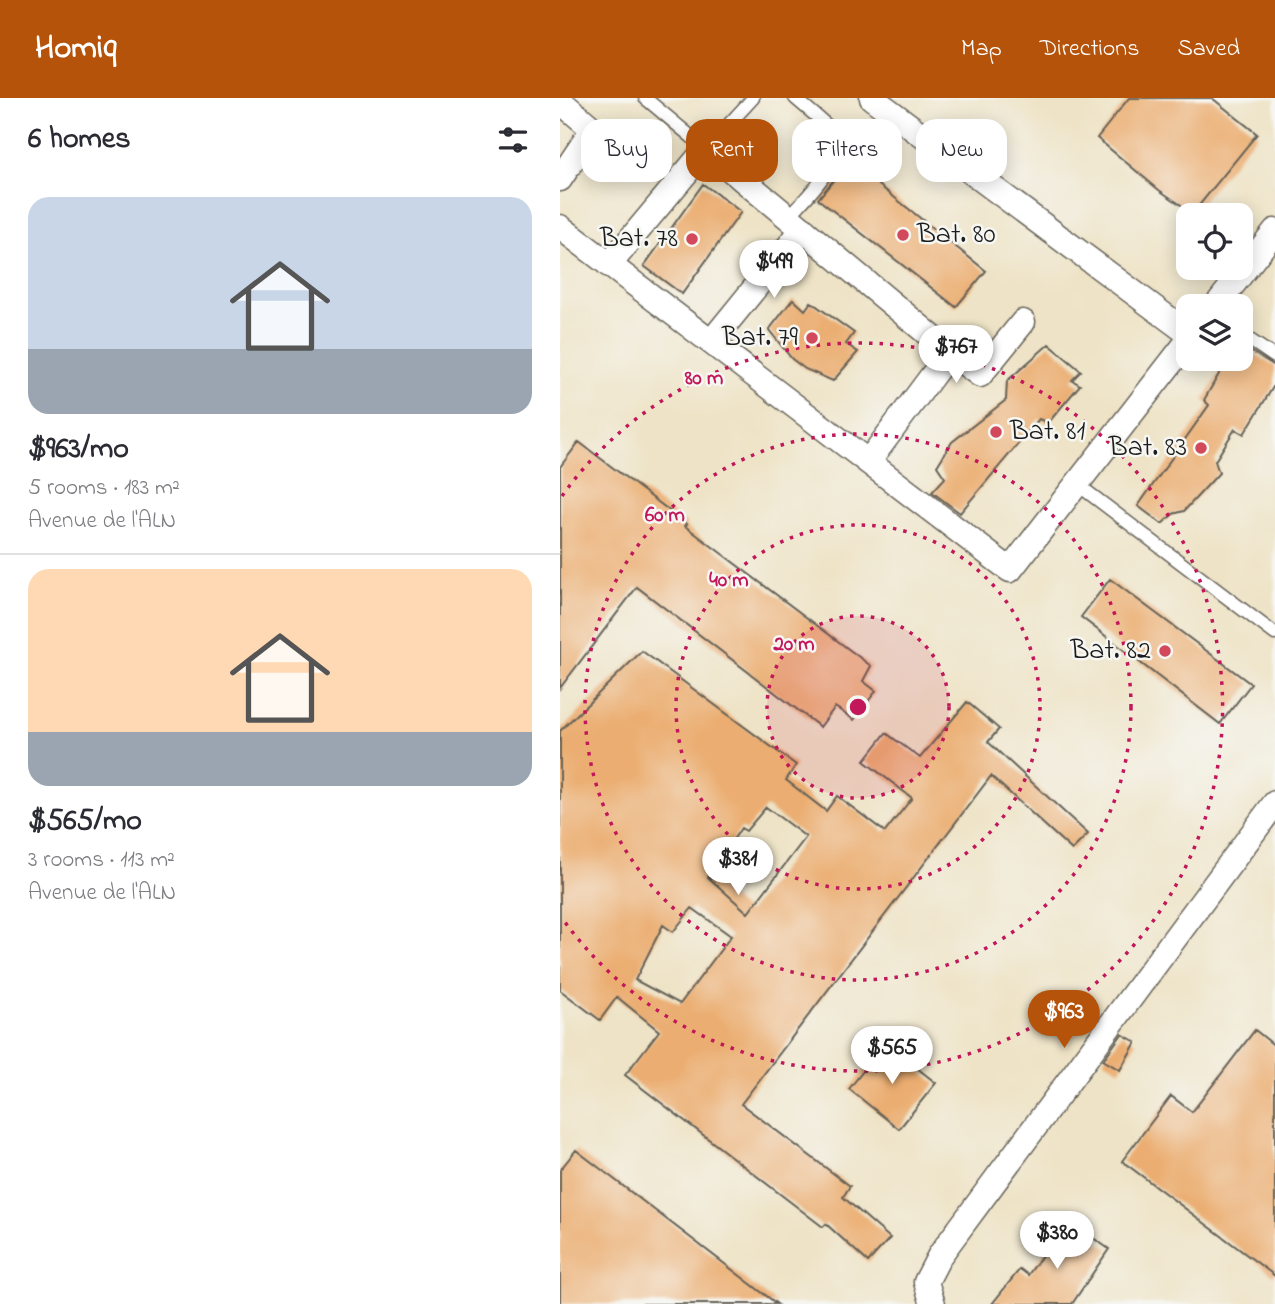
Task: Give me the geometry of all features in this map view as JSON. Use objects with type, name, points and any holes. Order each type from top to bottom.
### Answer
[{"type":"street","points":[[872,98],[1176,324]]},
{"type":"street","points":[[560,101],[593,129],[560,179]]},
{"type":"street","points":[[610,265],[686,173]]},
{"type":"street","points":[[746,182],[980,375],[1023,322]]},
{"type":"street","points":[[710,342],[795,223]]},
{"type":"street","points":[[560,228],[1010,570],[1176,356]]},
{"type":"street","points":[[1225,294],[1275,231]]},
{"type":"street","points":[[868,462],[950,352]]},
{"type":"street","points":[[933,1304],[926,1282],[940,1255],[1275,803]]},
{"type":"lane","points":[[645,98],[686,132]]},
{"type":"lane","points":[[734,119],[753,98]]},
{"type":"lane","points":[[795,98],[836,133],[838,146],[831,167],[795,223]]},
{"type":"lane","points":[[1253,342],[1275,357]]},
{"type":"lane","points":[[1077,484],[1275,634]]},
{"type":"building","points":[[1129,98],[1212,98],[1257,134],[1201,203],[1178,203],[1097,138]]},
{"type":"building","name":"Bat. 80","points":[[832,182],[875,182],[986,271],[956,307],[818,199]]},
{"type":"building","name":"Bat. 78","points":[[703,184],[741,212],[682,294],[644,266]]},
{"type":"building","name":"Bat. 79","points":[[793,299],[805,310],[811,302],[854,333],[846,344],[858,352],[833,381],[805,369],[792,359],[769,330]]},
{"type":"building","name":"Bat. 81","points":[[1049,344],[1081,371],[1072,380],[1080,385],[1048,423],[1039,419],[960,513],[932,492],[945,478],[937,466],[952,442],[1006,400],[1007,381]]},
{"type":"building","name":"Bat. 83","points":[[1253,353],[1275,366],[1275,384],[1244,434],[1235,429],[1215,461],[1219,473],[1184,511],[1173,514],[1162,524],[1138,506],[1209,405],[1204,400],[1221,371],[1253,371]]},
{"type":"building","points":[[579,442],[687,524],[685,526],[871,666],[863,681],[876,691],[854,720],[835,707],[820,727],[637,587],[560,688],[560,467]]},
{"type":"building","name":"Bat. 82","points":[[1110,579],[1251,684],[1220,724],[1081,617]]},
{"type":"building","points":[[642,651],[796,765],[786,780],[826,811],[837,796],[885,832],[912,798],[864,761],[886,733],[920,758],[967,702],[999,729],[988,742],[1088,834],[1072,850],[991,776],[741,1104],[850,1186],[843,1197],[890,1238],[868,1262],[826,1224],[823,1227],[625,1075],[659,1031],[617,997],[600,1020],[560,990],[560,731]],"holes":[[[766,807],[806,837],[748,913],[708,877],[741,828],[746,831]],[[692,908],[731,936],[680,1004],[635,980],[663,925],[673,932]]]},
{"type":"building","points":[[1255,1030],[1275,1046],[1275,1276],[1122,1161],[1171,1096],[1192,1112]]},
{"type":"building","points":[[1122,1034],[1136,1042],[1120,1070],[1103,1060]]},
{"type":"building","points":[[885,1043],[936,1083],[899,1129],[849,1089]]},
{"type":"building","points":[[576,1150],[777,1304],[560,1304],[560,1170]]},
{"type":"building","points":[[1067,1220],[1109,1249],[1072,1304],[992,1304],[1020,1269],[1028,1275]]},
{"type":"place","name":"Bat. 80","points":[[903,235]]},
{"type":"place","name":"Bat. 78","points":[[692,239]]},
{"type":"place","name":"Bat. 79","points":[[812,338]]},
{"type":"place","name":"Bat. 81","points":[[996,432]]},
{"type":"place","name":"Bat. 83","points":[[1201,448]]},
{"type":"place","name":"Bat. 82","points":[[1165,651]]}]
